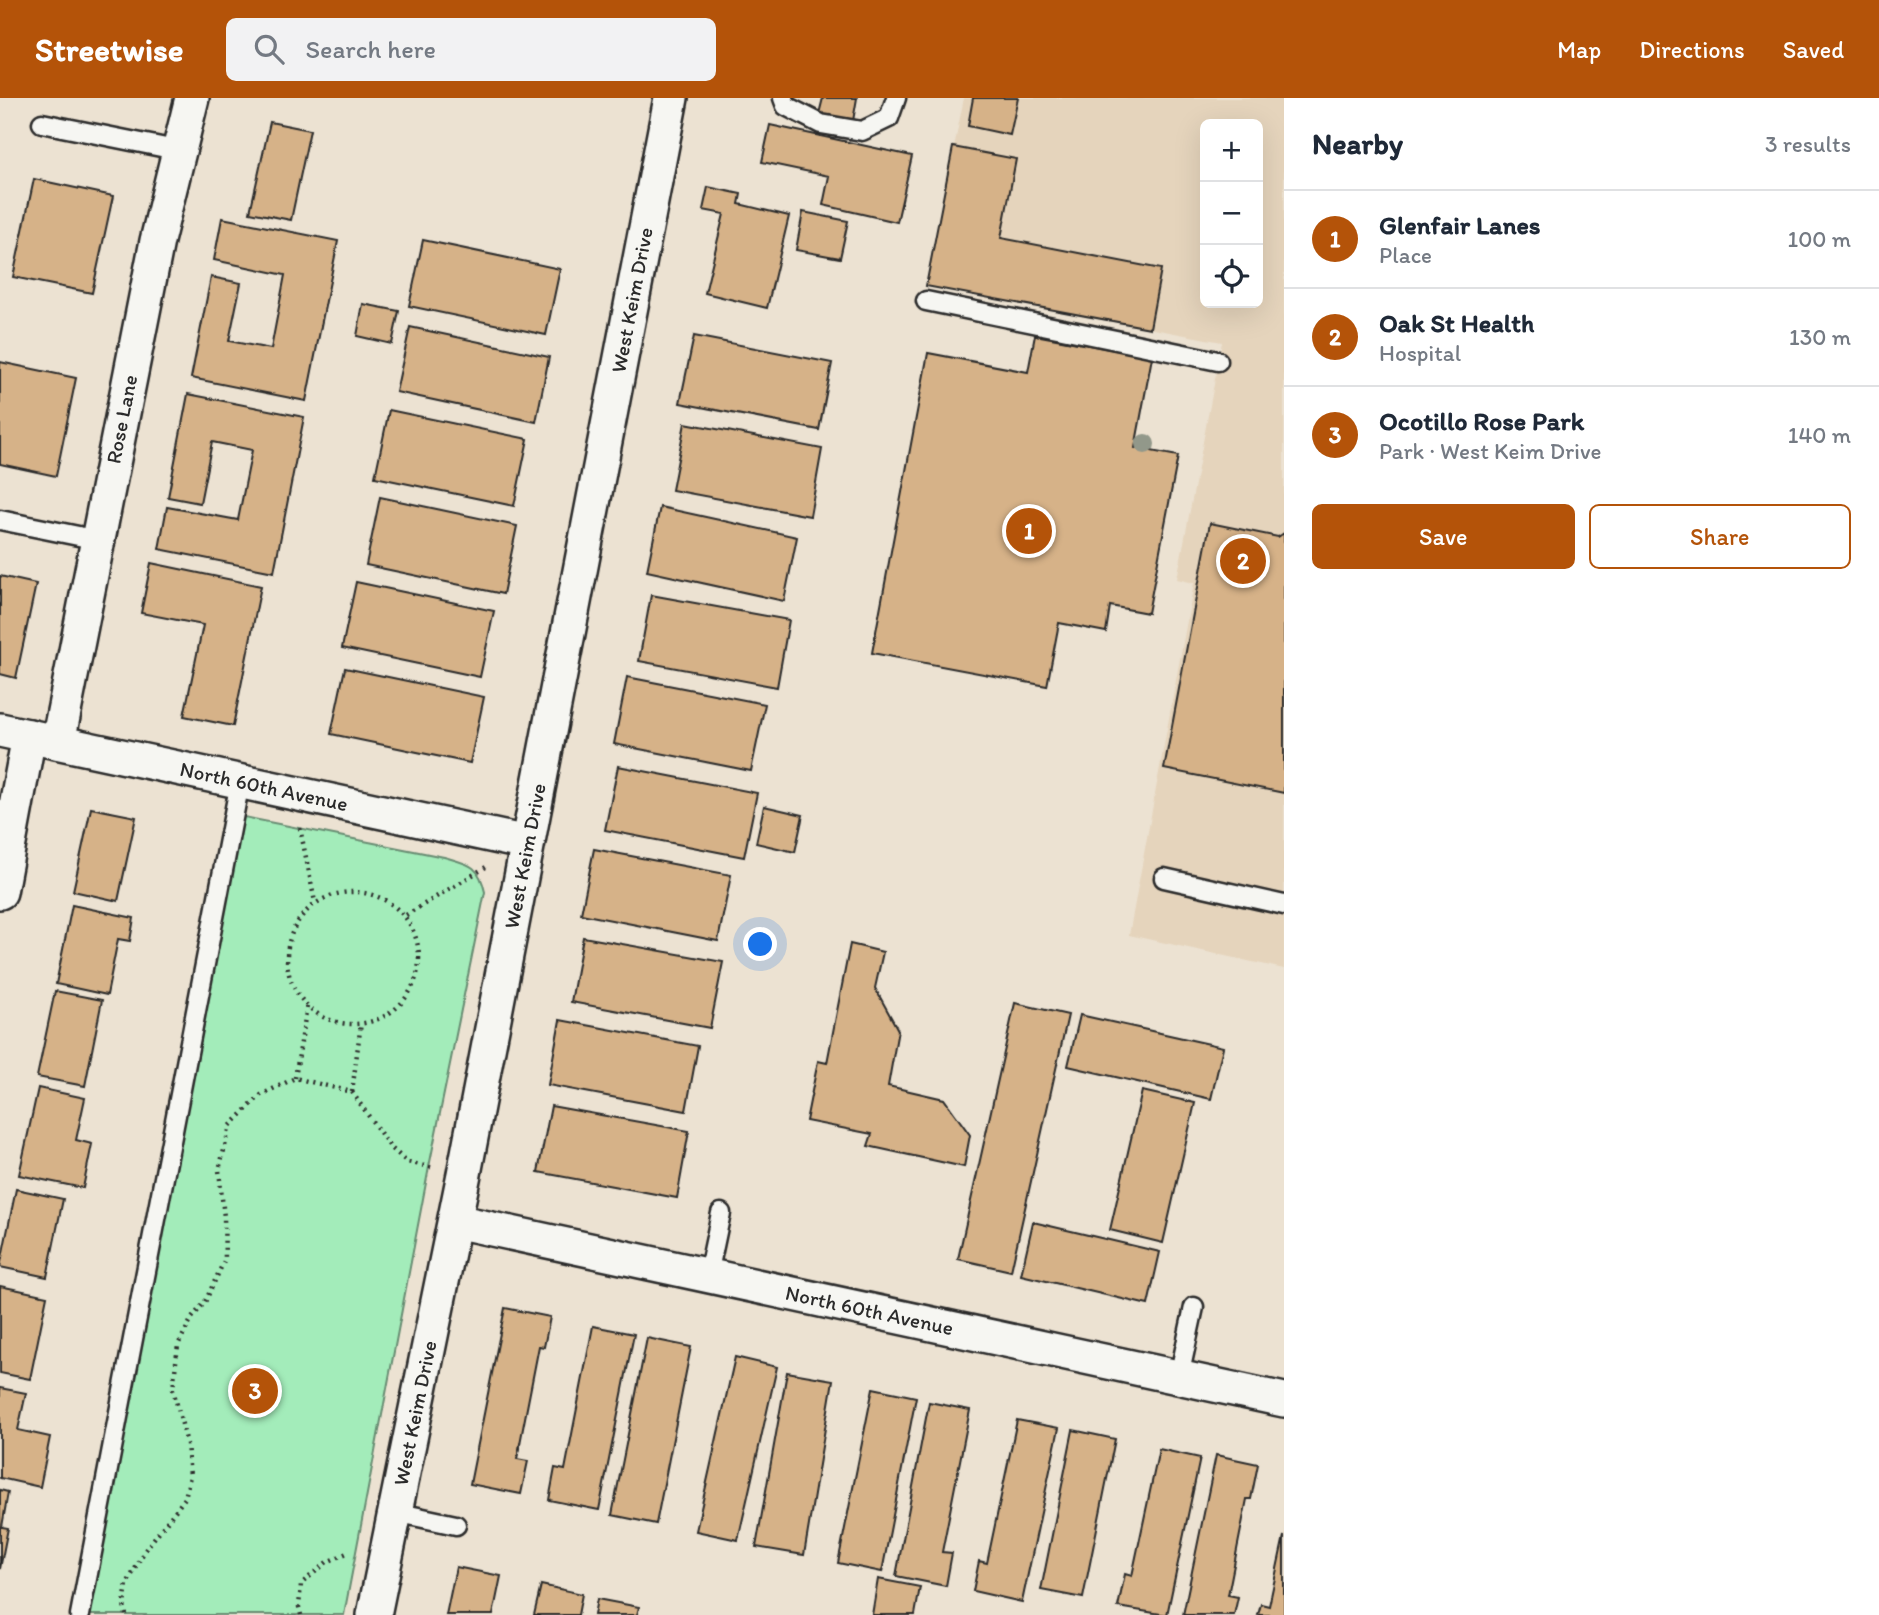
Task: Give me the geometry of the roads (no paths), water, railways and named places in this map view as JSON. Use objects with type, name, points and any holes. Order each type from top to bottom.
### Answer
[{"type":"street","name":"Rose Lane","points":[[0,892],[29,736],[98,540],[157,241],[192,98]]},
{"type":"street","name":"West Keim Drive","points":[[374,1615],[455,1221],[671,98]]},
{"type":"street","name":"North 60th Avenue","points":[[29,736],[527,843]]},
{"type":"street","name":"North 60th Avenue","points":[[455,1221],[1284,1399]]},
{"type":"lane","points":[[783,98],[786,106],[821,124],[862,131],[889,118],[896,98]]},
{"type":"lane","points":[[42,123],[181,151]]},
{"type":"lane","points":[[926,301],[1218,361]]},
{"type":"lane","points":[[0,520],[98,540]]},
{"type":"lane","points":[[80,1615],[240,782]]},
{"type":"lane","points":[[1164,878],[1284,905]]},
{"type":"lane","points":[[708,1275],[721,1213]]},
{"type":"lane","points":[[1179,1377],[1194,1307]]},
{"type":"lane","points":[[395,1512],[456,1525]]},
{"type":"place","name":"Glenfair Lanes","points":[[1029,531]]},
{"type":"place","name":"Oak St Health","points":[[1243,561]]},
{"type":"place","name":"Ocotillo Rose Park","points":[[255,1391]]}]
